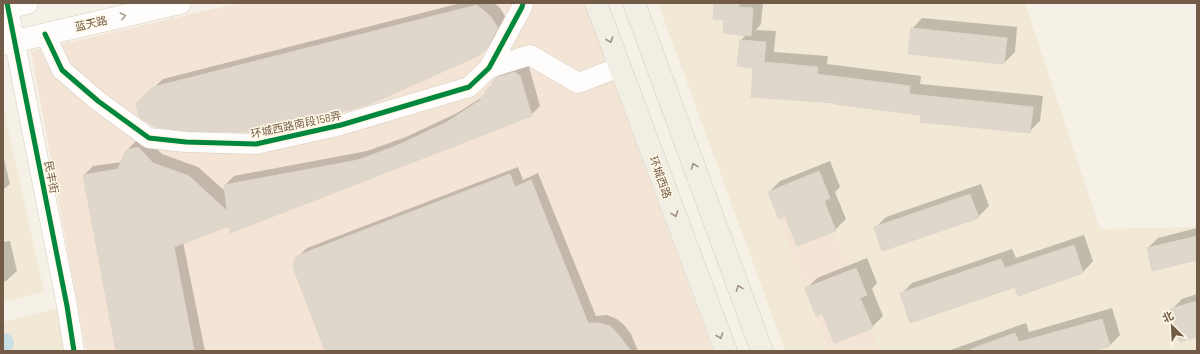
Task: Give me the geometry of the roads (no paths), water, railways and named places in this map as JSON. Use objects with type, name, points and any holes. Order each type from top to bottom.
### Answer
[{"type":"main road","name":"环城西路","points":[[596,3],[726,351]]},
{"type":"main road","points":[[634,3],[762,351]]},
{"type":"street","name":"蓝天路","points":[[9,42],[180,3]]},
{"type":"street","name":"环城西路南段158弄","points":[[45,34],[62,70],[98,101],[149,138],[186,142],[256,144],[341,125],[469,87],[489,68],[522,7],[522,3]]},
{"type":"street","name":"民丰街","points":[[11,6],[9,42],[67,306],[74,351]]},
{"type":"street","points":[[489,68],[530,55],[578,83],[620,67]]}]
